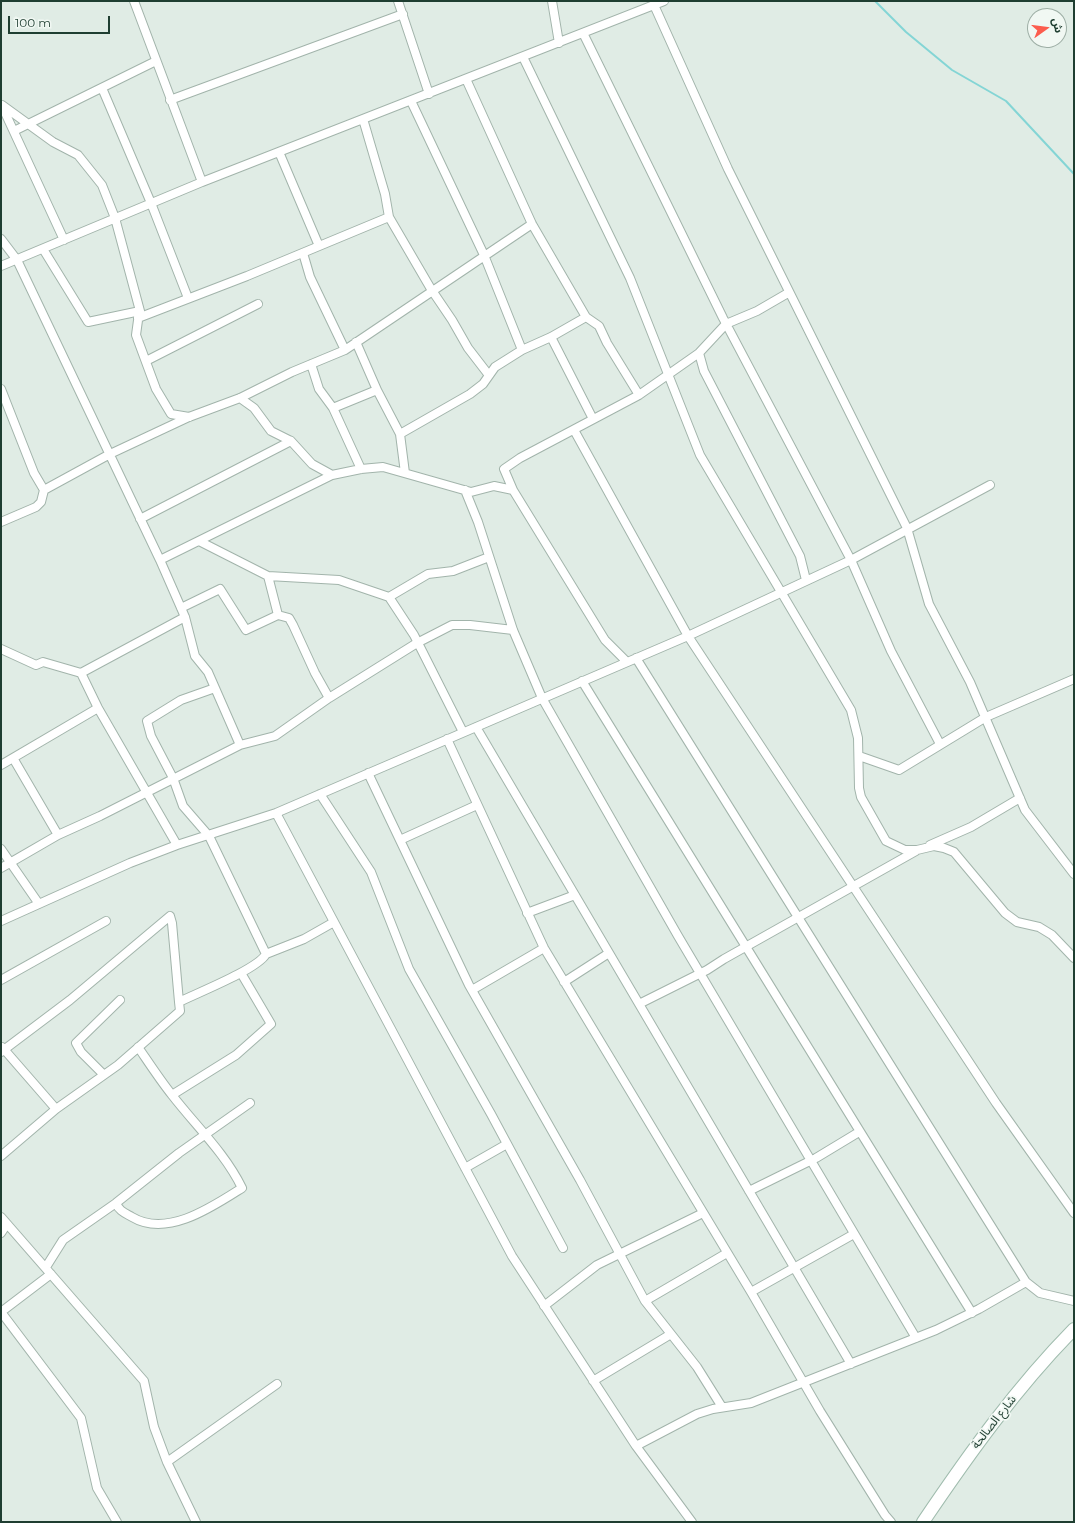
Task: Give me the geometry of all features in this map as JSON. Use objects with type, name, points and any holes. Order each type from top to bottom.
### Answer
[{"type":"main road","name":"شارع الصالحة","points":[[923,1522],[968,1456],[1009,1401],[1074,1329]]},
{"type":"street","points":[[134,1],[202,182]]},
{"type":"street","points":[[398,1],[429,94]]},
{"type":"street","points":[[552,1],[559,43]]},
{"type":"street","points":[[1,266],[202,182],[664,1]]},
{"type":"street","points":[[654,5],[728,169],[788,293],[907,528],[929,604],[986,717],[1025,810],[1074,874]]},
{"type":"street","points":[[170,100],[403,14]]},
{"type":"street","points":[[583,33],[726,324],[851,560],[892,651],[940,744]]},
{"type":"street","points":[[523,57],[630,278],[700,455],[846,701],[856,729],[859,788],[861,797],[886,841],[898,848],[917,850],[934,846],[954,852],[1005,913],[1017,922],[1039,927],[1052,935],[1074,958]]},
{"type":"street","points":[[14,131],[156,61]]},
{"type":"street","points":[[466,79],[532,224],[586,317],[599,326],[639,395]]},
{"type":"street","points":[[102,88],[151,203],[188,298]]},
{"type":"street","points":[[411,101],[484,255],[522,350]]},
{"type":"street","points":[[2,104],[53,142],[78,155],[102,185],[115,218],[139,314],[136,335],[156,389],[171,414],[188,418]]},
{"type":"street","points":[[2,104],[64,240]]},
{"type":"street","points":[[363,119],[385,194],[389,217],[468,348],[488,374]]},
{"type":"street","points":[[279,152],[319,246]]},
{"type":"street","points":[[43,249],[88,322],[139,314],[188,298],[303,253],[389,217]]},
{"type":"street","points":[[44,490],[110,454],[188,418],[240,398],[311,364],[345,350],[532,224]]},
{"type":"street","points":[[1,239],[17,260],[110,454],[185,617],[195,656],[208,672],[240,745]]},
{"type":"street","points":[[303,253],[310,277],[345,350]]},
{"type":"street","points":[[627,662],[605,640],[513,490],[504,469],[520,458],[639,395],[700,353],[726,324],[757,310],[788,293]]},
{"type":"street","points":[[146,361],[258,304]]},
{"type":"street","points":[[400,434],[470,394],[483,384],[488,374],[495,367],[522,350],[552,337],[586,317]]},
{"type":"street","points":[[552,337],[593,419]]},
{"type":"street","points":[[356,342],[377,390],[400,434],[405,473]]},
{"type":"street","points":[[700,353],[704,371],[800,556],[806,580]]},
{"type":"street","points":[[311,364],[319,389],[333,408],[361,469]]},
{"type":"street","points":[[1,389],[34,473],[44,490],[41,502],[36,507],[1,522]]},
{"type":"street","points":[[333,408],[377,390]]},
{"type":"street","points":[[240,398],[254,408],[271,431],[291,441],[312,464],[332,475]]},
{"type":"street","points":[[574,430],[688,636],[996,1104],[1074,1213]]},
{"type":"street","points":[[140,519],[291,441]]},
{"type":"street","points":[[160,560],[332,475],[361,469],[383,466],[471,492],[494,486],[513,490]]},
{"type":"street","points":[[1,921],[130,863],[177,845],[209,836],[276,813],[688,636],[851,560],[907,528],[990,485]]},
{"type":"street","points":[[465,490],[513,630],[542,698],[700,974],[916,1338]]},
{"type":"street","points":[[199,541],[268,576],[339,580],[389,597],[414,635],[463,732]]},
{"type":"street","points":[[389,597],[428,574],[453,571],[489,557]]},
{"type":"street","points":[[268,576],[278,615]]},
{"type":"street","points":[[181,608],[220,589],[246,630],[278,615],[289,618],[328,698]]},
{"type":"street","points":[[1,649],[36,665],[43,662],[81,673],[185,617]]},
{"type":"street","points":[[1,868],[58,835],[100,816],[240,745],[275,736],[328,698],[417,643],[452,625],[470,625],[513,630]]},
{"type":"street","points":[[636,658],[1026,1282],[1040,1293],[1074,1301]]},
{"type":"street","points":[[81,673],[98,708],[177,845]]},
{"type":"street","points":[[858,756],[899,770],[986,717],[1074,679]]},
{"type":"street","points":[[582,681],[859,1132],[972,1312]]},
{"type":"street","points":[[215,688],[181,700],[147,721],[151,736],[174,778],[183,806],[209,836],[266,954]]},
{"type":"street","points":[[1,765],[98,708]]},
{"type":"street","points":[[476,727],[851,1364]]},
{"type":"street","points":[[447,739],[544,948],[751,1292],[803,1382],[885,1516],[891,1522]]},
{"type":"street","points":[[13,758],[58,835]]},
{"type":"street","points":[[368,773],[472,990],[580,1180],[645,1301],[697,1367],[722,1407]]},
{"type":"street","points":[[320,794],[371,872],[410,969],[563,1248]]},
{"type":"street","points":[[640,1004],[700,974],[917,850],[971,827],[1020,798]]},
{"type":"street","points":[[400,840],[477,805]]},
{"type":"street","points":[[276,813],[512,1256],[636,1446],[692,1522]]},
{"type":"street","points":[[1,849],[39,904]]},
{"type":"street","points":[[527,913],[575,895]]},
{"type":"street","points":[[1,1156],[56,1110],[104,1075],[180,1011],[172,923],[170,916],[70,1000],[2,1050],[56,1110]]},
{"type":"street","points":[[1,980],[106,921]]},
{"type":"street","points":[[179,1002],[241,973],[264,959],[266,954],[304,940],[334,922]]},
{"type":"street","points":[[472,990],[544,948]]},
{"type":"street","points":[[564,982],[609,953]]},
{"type":"street","points":[[172,1095],[236,1055],[271,1024],[241,973]]},
{"type":"street","points":[[104,1075],[81,1052],[76,1043],[120,1000]]},
{"type":"street","points":[[116,1203],[118,1209],[136,1220],[164,1225],[208,1210],[242,1188],[236,1176],[207,1134],[172,1095],[138,1047]]},
{"type":"street","points":[[117,1522],[97,1488],[81,1418],[1,1312],[48,1271],[63,1240],[116,1203],[179,1153],[250,1103]]},
{"type":"street","points":[[749,1191],[810,1160],[859,1132]]},
{"type":"street","points":[[465,1168],[507,1144]]},
{"type":"street","points":[[544,1306],[597,1265],[703,1213]]},
{"type":"street","points":[[1,1217],[144,1381],[154,1426],[167,1462],[196,1522]]},
{"type":"street","points":[[1,1233],[7,1224]]},
{"type":"street","points":[[751,1292],[854,1234]]},
{"type":"street","points":[[645,1301],[727,1253]]},
{"type":"street","points":[[636,1446],[698,1414],[722,1407],[745,1404],[916,1338],[972,1312],[1026,1282]]},
{"type":"street","points":[[593,1381],[671,1334]]},
{"type":"street","points":[[167,1462],[277,1384]]},
{"type":"waterway","points":[[875,1],[906,32],[952,70],[1006,101],[1074,174]]}]
